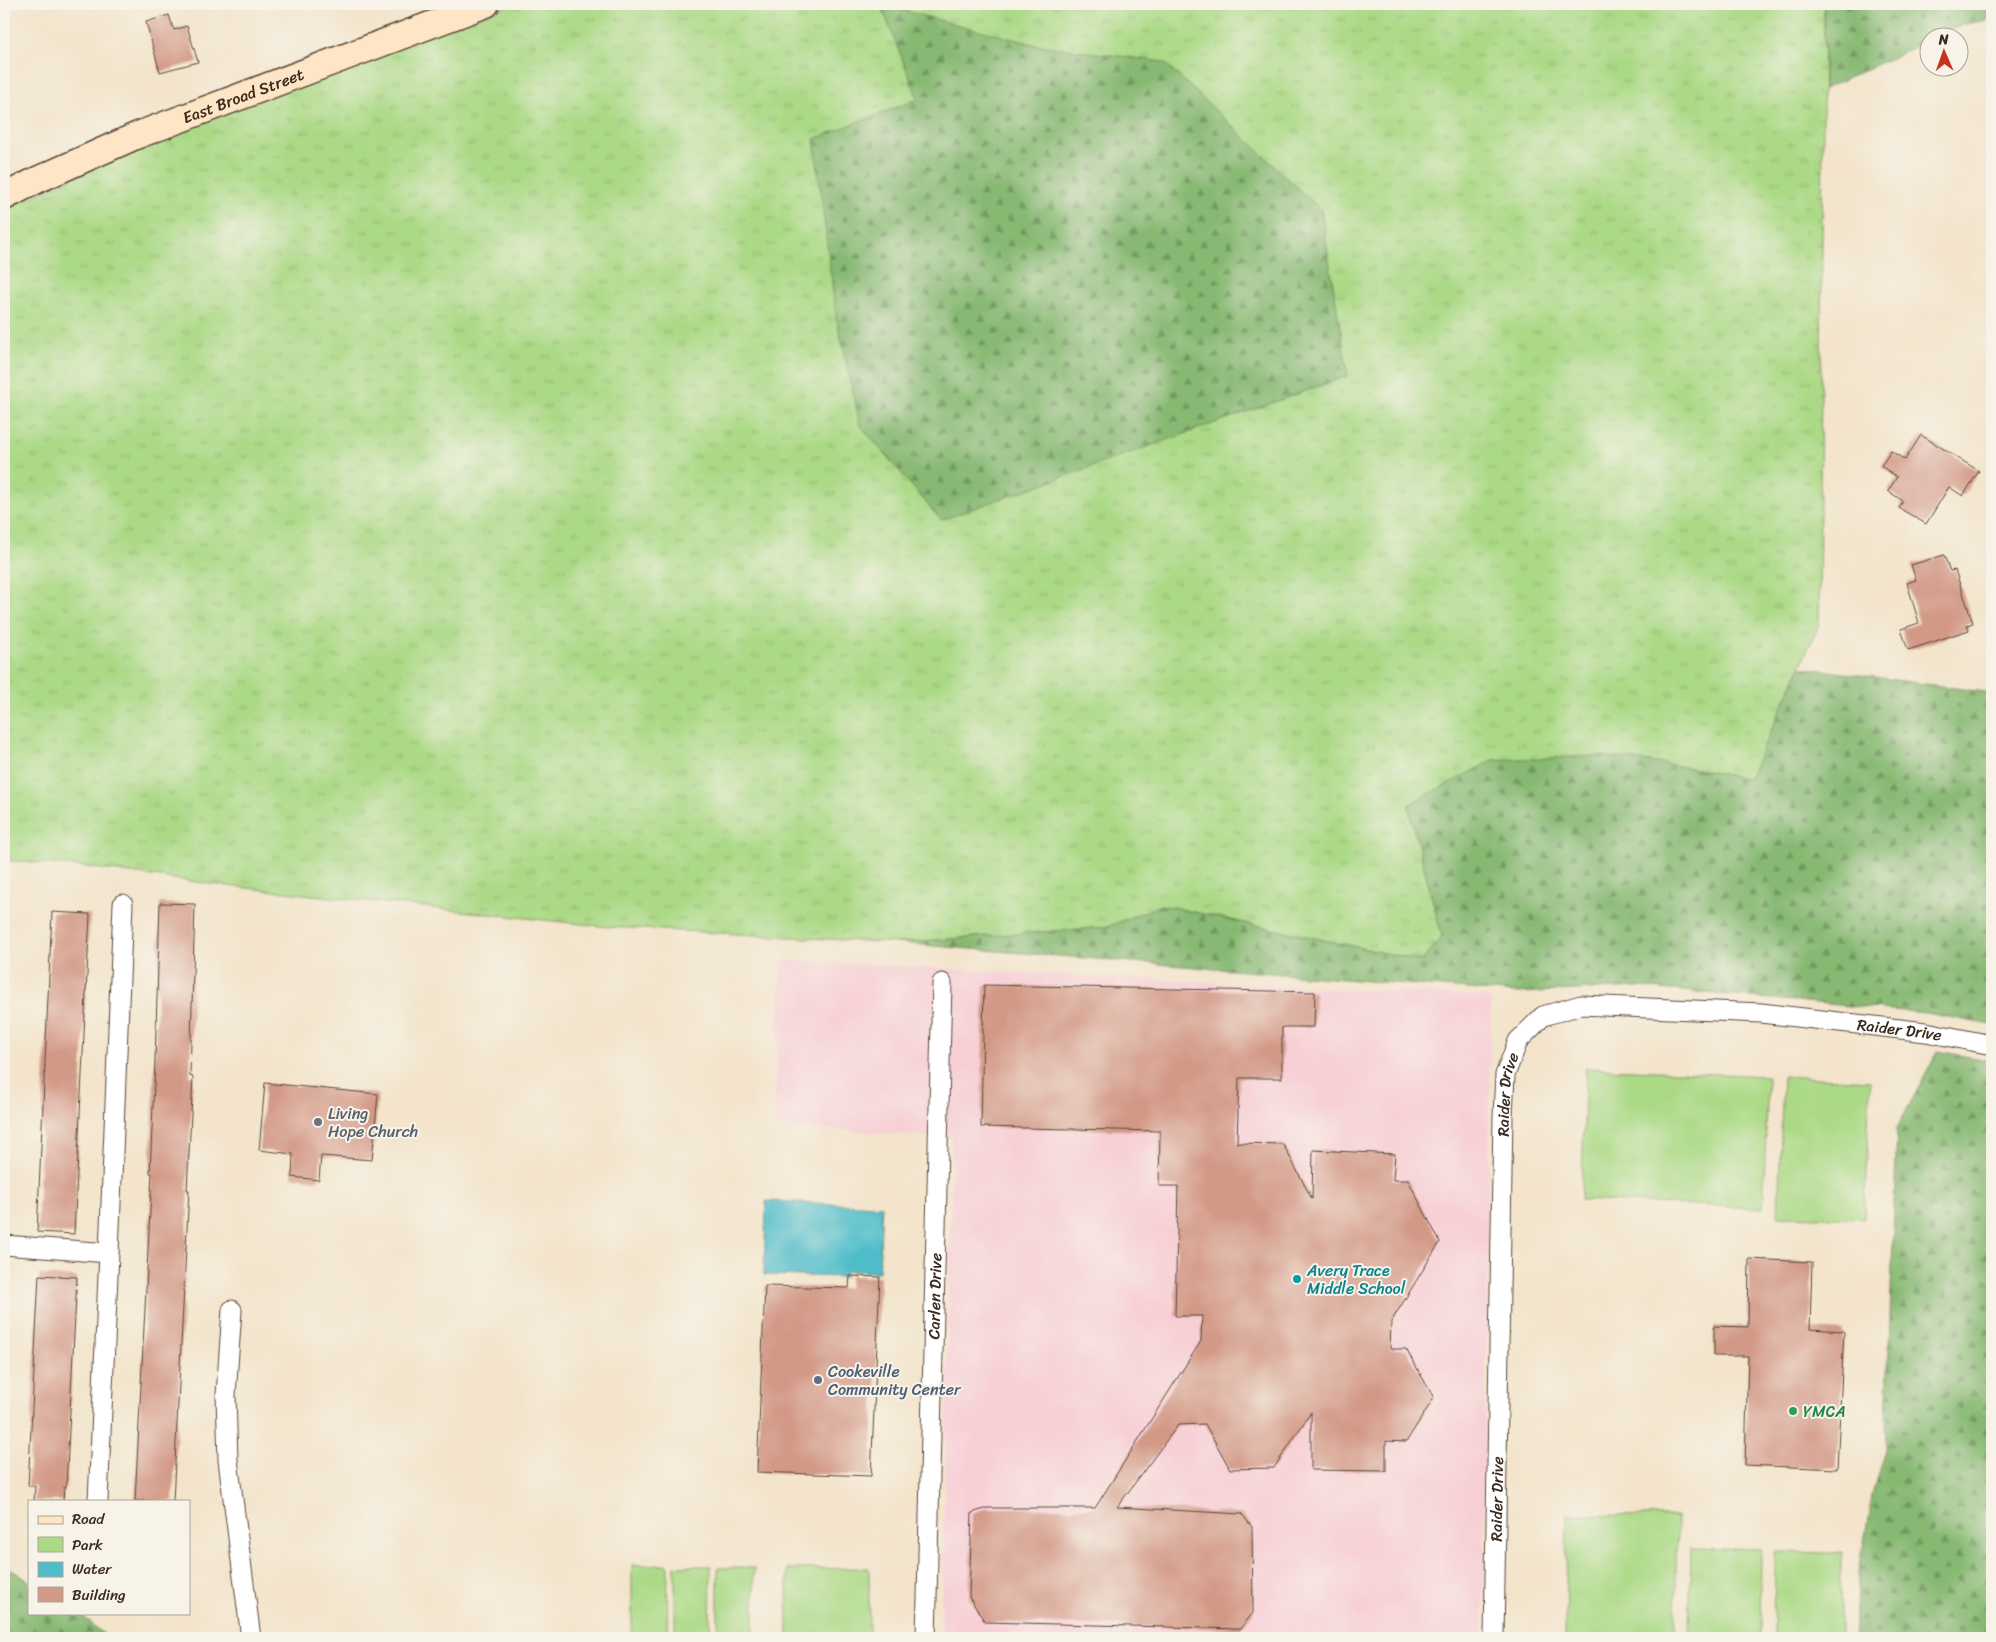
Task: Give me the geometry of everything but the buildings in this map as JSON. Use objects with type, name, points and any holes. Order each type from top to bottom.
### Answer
[{"type":"street","name":"East Broad Street","points":[[4,197],[37,180],[138,135],[486,4]]},
{"type":"street","points":[[98,1500],[123,904]]},
{"type":"street","name":"Carlen Drive","points":[[926,1638],[942,983]]},
{"type":"street","name":"Raider Drive","points":[[1494,1638],[1503,1116],[1505,1075],[1518,1041],[1542,1016],[1582,1005],[1761,1014],[1926,1032],[1992,1044]]},
{"type":"street","points":[[4,1244],[109,1253]]},
{"type":"street","points":[[232,1310],[226,1395],[228,1460],[251,1638]]},
{"type":"shaded area","points":[[781,960],[1491,997],[1483,1638],[941,1638],[952,1138],[774,1126]]},
{"type":"green space","points":[[512,4],[1824,4],[1819,625],[1749,779],[1680,766],[1602,756],[1408,805],[1442,937],[1422,961],[1161,905],[1107,927],[897,943],[609,927],[210,884],[87,867],[4,860],[4,210],[147,142]]},
{"type":"green space","points":[[1824,4],[1992,4],[1992,19],[1955,28],[1918,28],[1918,46],[1824,89]]},
{"type":"green space","points":[[881,5],[1037,45],[1164,62],[1321,210],[1348,376],[941,520],[860,425],[836,316],[814,139],[918,99]]},
{"type":"green space","points":[[1800,667],[1992,693],[1992,1025],[1926,1013],[1639,987],[1517,993],[897,943],[1107,927],[1161,905],[1422,961],[1442,937],[1408,805],[1493,760],[1602,756],[1672,765],[1749,779]]},
{"type":"green space","points":[[1938,1051],[1992,1061],[1992,1638],[1853,1638],[1859,1572],[1872,1494],[1885,1451],[1897,1128]]},
{"type":"green space","points":[[1586,1068],[1768,1076],[1763,1208],[1581,1200]]},
{"type":"green space","points":[[1783,1076],[1870,1081],[1864,1218],[1778,1216]]},
{"type":"green space","points":[[1567,1515],[1677,1516],[1675,1638],[1565,1638]]},
{"type":"green space","points":[[1691,1548],[1761,1550],[1760,1638],[1689,1638]]},
{"type":"green space","points":[[1775,1552],[1841,1553],[1840,1638],[1774,1638]]},
{"type":"green space","points":[[4,1565],[28,1580],[28,1614],[80,1614],[108,1638],[4,1638]]},
{"type":"green space","points":[[632,1565],[668,1565],[667,1638],[632,1638]]},
{"type":"green space","points":[[675,1566],[711,1566],[710,1638],[675,1638]]},
{"type":"green space","points":[[718,1568],[754,1568],[754,1638],[718,1638]]},
{"type":"green space","points":[[869,1568],[869,1638],[788,1638],[787,1569]]},
{"type":"water","points":[[766,1201],[882,1206],[879,1272],[846,1271],[845,1277],[764,1275]]},
{"type":"place","name":"Living Hope Church","points":[[318,1122]]},
{"type":"place","name":"Avery Trace Middle School","points":[[1297,1279]]},
{"type":"place","name":"Cookeville Community Center","points":[[818,1380]]},
{"type":"place","name":"YMCA","points":[[1793,1411]]}]
